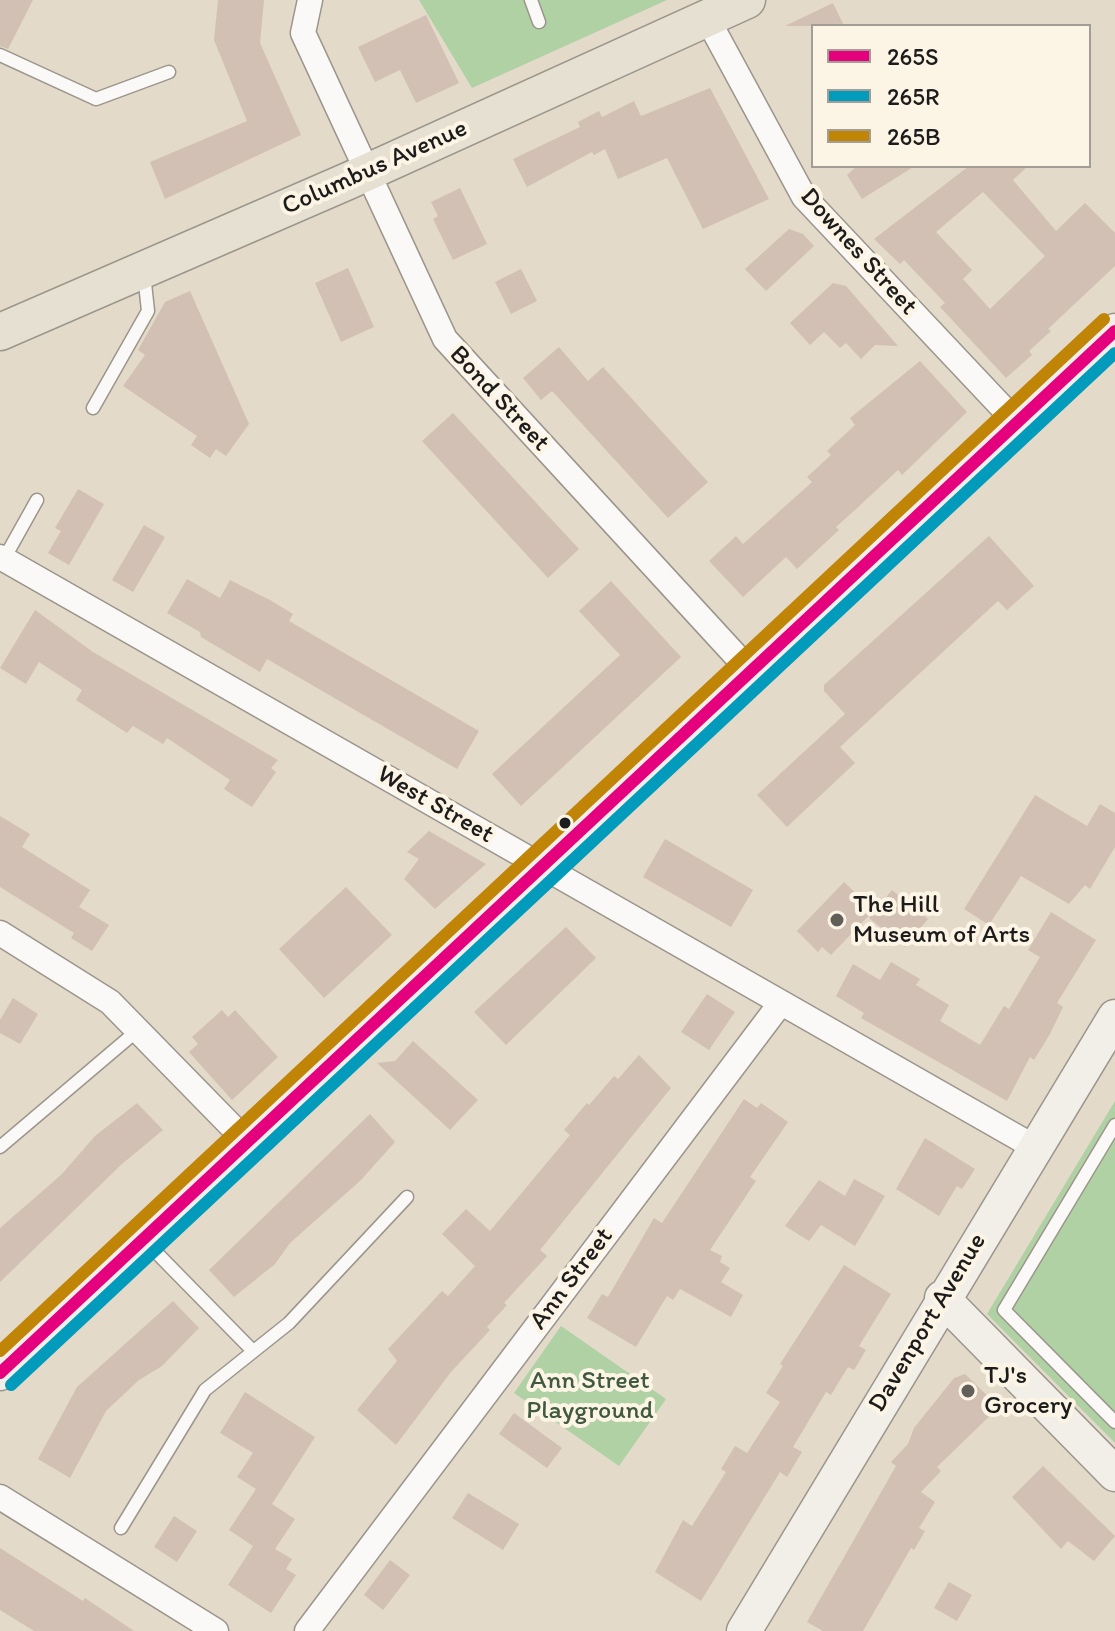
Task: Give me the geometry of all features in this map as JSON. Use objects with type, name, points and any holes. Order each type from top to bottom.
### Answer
[{"type":"main road","name":"Columbus Avenue","points":[[0,332],[367,172],[747,0]]},
{"type":"main road","points":[[1,1369],[248,1143],[1115,331]]},
{"type":"main road","name":"Davenport Avenue","points":[[755,1626],[942,1298],[1115,1017]]},
{"type":"main road","points":[[942,1298],[1115,1474]]},
{"type":"street","name":"Bond Street","points":[[310,0],[303,33],[445,339],[750,671]]},
{"type":"street","name":"Downes Street","points":[[707,18],[804,197],[1017,423]]},
{"type":"street","name":"West Street","points":[[2,558],[1036,1148]]},
{"type":"street","points":[[0,933],[110,1002],[248,1143]]},
{"type":"street","name":"Ann Street","points":[[307,1631],[780,1004]]},
{"type":"street","points":[[0,1497],[216,1631]]},
{"type":"lane","points":[[531,0],[539,22]]},
{"type":"lane","points":[[0,55],[96,99],[169,72]]},
{"type":"lane","points":[[93,408],[148,311],[144,271]]},
{"type":"lane","points":[[2,558],[37,500]]},
{"type":"lane","points":[[0,1147],[138,1030]]},
{"type":"lane","points":[[1115,1125],[1004,1310],[1115,1422]]},
{"type":"lane","points":[[121,1528],[205,1390],[289,1323],[407,1197]]},
{"type":"lane","points":[[144,1239],[252,1350]]},
{"type":"green space","points":[[419,0],[667,0],[472,88]]},
{"type":"green space","points":[[1115,1101],[1115,1443],[987,1314]]},
{"type":"green space","name":"Ann Street Playground","points":[[561,1326],[666,1399],[619,1466],[514,1393]]},
{"type":"building","points":[[0,0],[33,0],[8,49],[0,46]]},
{"type":"building","points":[[218,0],[264,0],[260,43],[301,135],[165,199],[150,162],[247,121],[214,40]]},
{"type":"building","points":[[833,3],[843,24],[811,24],[785,26]]},
{"type":"building","points":[[426,15],[459,83],[416,103],[400,70],[375,82],[358,47]]},
{"type":"building","points":[[710,88],[769,199],[703,229],[667,158],[618,179],[605,149],[594,155],[592,152],[527,187],[513,159],[580,127],[578,122],[599,111],[602,117],[634,101],[641,116]]},
{"type":"building","points":[[855,168],[912,168],[862,199],[847,175]]},
{"type":"building","points":[[966,168],[1026,168],[1013,180],[1056,231],[1085,203],[1115,233],[1115,266],[1048,329],[1051,331],[1029,351],[1032,355],[1006,378],[940,307],[945,303],[904,260],[900,264],[874,239]],"holes":[[[983,192],[1045,256],[990,309],[963,279],[972,270],[936,232]]]},
{"type":"building","points":[[460,188],[487,244],[453,260],[433,219],[438,216],[431,202]]},
{"type":"building","points":[[789,229],[803,234],[814,246],[766,291],[745,269]]},
{"type":"building","points":[[348,268],[374,327],[341,342],[315,283]]},
{"type":"building","points":[[521,269],[537,301],[511,314],[495,282]]},
{"type":"building","points":[[833,283],[846,286],[898,346],[875,345],[861,359],[846,343],[840,348],[824,332],[810,345],[790,323]]},
{"type":"building","points":[[190,291],[249,424],[226,456],[216,449],[210,458],[191,445],[197,436],[123,386],[145,355],[138,350],[165,302]]},
{"type":"building","points":[[559,347],[588,381],[603,367],[708,482],[668,518],[552,391],[541,400],[523,378]]},
{"type":"building","points":[[920,361],[967,412],[902,475],[898,470],[836,527],[839,530],[797,569],[786,557],[743,597],[709,561],[736,536],[743,544],[812,482],[807,477],[831,455],[827,451],[855,425],[850,418]]},
{"type":"building","points":[[453,413],[579,549],[548,578],[422,441]]},
{"type":"building","points":[[78,489],[104,504],[69,565],[48,553],[61,531],[55,528]]},
{"type":"building","points":[[144,525],[165,537],[133,592],[112,580]]},
{"type":"building","points":[[989,536],[1034,586],[1007,610],[998,601],[840,747],[855,763],[787,827],[757,795],[845,714],[824,691],[824,685]]},
{"type":"building","points":[[187,579],[220,598],[230,580],[270,600],[293,614],[289,621],[479,731],[457,769],[267,659],[260,672],[201,637],[200,632],[167,613]]},
{"type":"building","points":[[611,581],[681,657],[521,806],[492,774],[620,655],[579,611]]},
{"type":"building","points":[[35,610],[93,652],[278,760],[271,768],[276,772],[252,807],[224,789],[230,780],[167,738],[163,744],[133,726],[127,733],[76,700],[82,690],[39,662],[26,684],[0,668]]},
{"type":"building","points":[[1035,795],[1087,826],[1100,804],[1115,813],[1115,847],[1090,889],[1085,885],[1069,904],[1021,876],[989,925],[964,909]]},
{"type":"building","points":[[0,816],[30,834],[22,847],[90,890],[79,907],[109,925],[92,951],[71,938],[74,933],[0,887]]},
{"type":"building","points":[[429,831],[486,864],[435,909],[404,879],[419,859],[407,852]]},
{"type":"building","points":[[665,839],[753,890],[731,927],[643,877]]},
{"type":"building","points":[[844,882],[874,910],[831,955],[822,947],[818,952],[797,931]]},
{"type":"building","points":[[346,887],[392,935],[324,998],[279,949]]},
{"type":"building","points":[[892,890],[928,919],[905,947],[869,918]]},
{"type":"building","points":[[1051,912],[1096,940],[1057,1003],[1063,1007],[1050,1034],[1034,1060],[1030,1057],[1007,1101],[861,1018],[864,1013],[836,996],[853,964],[880,980],[891,962],[920,979],[916,985],[949,1005],[940,1021],[980,1045],[1004,1006],[1009,1009],[1040,957],[1028,950]]},
{"type":"building","points":[[566,927],[596,958],[506,1045],[474,1012]]},
{"type":"building","points":[[707,994],[735,1012],[709,1050],[681,1032]]},
{"type":"building","points":[[13,998],[38,1014],[20,1044],[0,1033],[0,1020]]},
{"type":"building","points":[[222,1010],[228,1017],[235,1010],[278,1057],[232,1100],[189,1052],[198,1044],[192,1037]]},
{"type":"building","points":[[413,1041],[478,1100],[450,1130],[377,1063],[395,1061]]},
{"type":"building","points":[[639,1055],[671,1088],[540,1250],[547,1256],[504,1303],[507,1305],[487,1327],[490,1330],[451,1372],[396,1445],[357,1410],[397,1361],[388,1349],[442,1291],[448,1296],[475,1266],[442,1234],[466,1209],[490,1231],[570,1135],[564,1130],[614,1076],[618,1079]]},
{"type":"building","points":[[744,1099],[757,1108],[761,1103],[788,1122],[750,1177],[756,1181],[710,1250],[722,1256],[720,1262],[730,1268],[721,1282],[743,1295],[731,1317],[680,1289],[673,1300],[667,1296],[636,1347],[587,1318],[602,1294],[608,1297],[654,1218],[662,1223]]},
{"type":"building","points":[[137,1103],[163,1130],[122,1164],[0,1282],[0,1228],[61,1175],[95,1136]]},
{"type":"building","points":[[370,1114],[395,1142],[360,1181],[290,1243],[275,1264],[234,1297],[209,1270]]},
{"type":"building","points":[[925,1138],[975,1169],[962,1189],[957,1186],[939,1216],[896,1189]]},
{"type":"building","points":[[854,1179],[885,1196],[855,1246],[821,1225],[809,1241],[785,1226],[819,1180],[845,1196]]},
{"type":"building","points":[[844,1265],[891,1294],[859,1346],[866,1350],[854,1370],[848,1367],[831,1395],[826,1392],[793,1447],[802,1452],[787,1477],[780,1472],[701,1601],[655,1572],[683,1520],[692,1526],[726,1472],[721,1469],[735,1446],[747,1453],[780,1402],[766,1393],[783,1366],[780,1364]]},
{"type":"building","points":[[173,1301],[199,1328],[162,1366],[139,1380],[106,1411],[70,1478],[38,1459],[77,1387]]},
{"type":"building","points":[[965,1374],[999,1407],[937,1467],[941,1471],[921,1492],[935,1502],[919,1528],[925,1531],[914,1550],[911,1548],[863,1631],[823,1631],[807,1622],[896,1466],[891,1462],[908,1444],[914,1428],[954,1378]]},
{"type":"building","points":[[245,1392],[315,1437],[272,1504],[295,1519],[275,1549],[292,1559],[286,1569],[296,1575],[271,1613],[228,1585],[253,1546],[229,1530],[256,1489],[237,1477],[253,1453],[220,1433]]},
{"type":"building","points":[[514,1413],[562,1448],[547,1468],[499,1434]]},
{"type":"building","points":[[1043,1466],[1115,1536],[1094,1561],[1068,1541],[1061,1549],[1012,1497]]},
{"type":"building","points":[[468,1493],[519,1524],[503,1550],[452,1518]]},
{"type":"building","points":[[174,1516],[197,1531],[177,1562],[154,1547]]},
{"type":"building","points":[[0,1548],[134,1631],[34,1631],[0,1610]]},
{"type":"building","points":[[390,1560],[410,1575],[383,1610],[364,1595]]},
{"type":"building","points":[[949,1582],[972,1595],[957,1621],[934,1608]]},
{"type":"transit line","name":"265B","points":[[0,1351],[1104,319]]},
{"type":"transit line","name":"265S","points":[[0,1373],[1115,331]]},
{"type":"transit line","name":"265R","points":[[11,1385],[1115,353]]},
{"type":"place","name":"The Hill Museum of Arts","points":[[837,920]]},
{"type":"place","name":"TJ's Grocery","points":[[968,1391]]}]
